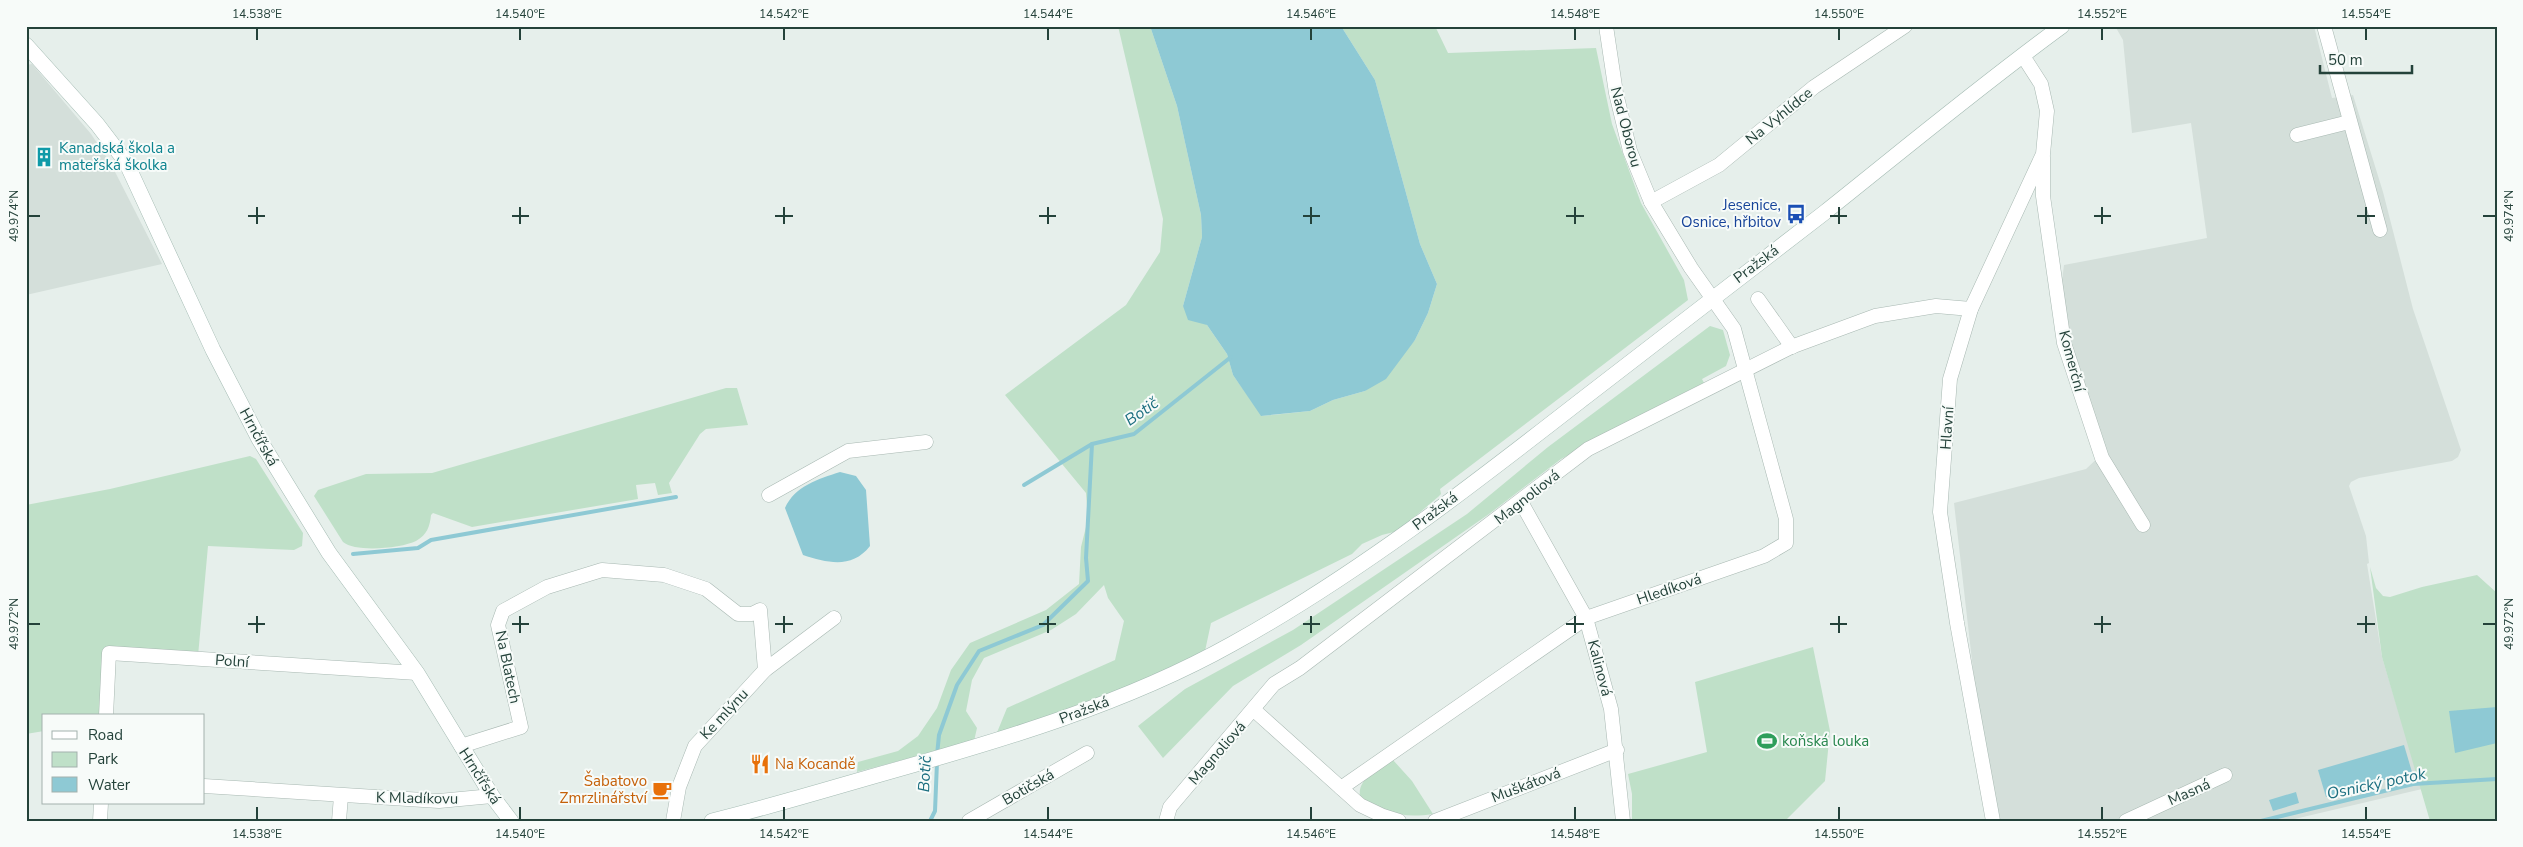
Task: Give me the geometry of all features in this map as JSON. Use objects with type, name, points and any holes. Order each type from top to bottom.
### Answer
[{"type":"main road","name":"Pražská","points":[[712,821],[926,762],[1076,714],[1152,682],[1230,645],[1332,584],[1504,461],[1821,215],[1988,80],[2023,56],[2047,31],[2062,26]]},
{"type":"main road","name":"Hrnčířská","points":[[28,49],[97,124],[126,162],[213,350],[259,439],[329,553],[417,673],[492,796],[511,821]]},
{"type":"street","name":"Nad Oborou","points":[[1606,26],[1616,93],[1630,151],[1651,202],[1691,268],[1712,298]]},
{"type":"street","name":"Na Vyhlídce","points":[[1651,202],[1719,165],[1814,87],[1905,26]]},
{"type":"street","points":[[2324,26],[2380,230]]},
{"type":"street","name":"Hlavní","points":[[1993,821],[1957,623],[1940,512],[1950,379],[1971,309],[2044,154],[2047,111],[2041,84],[2023,56]]},
{"type":"street","points":[[2298,135],[2349,122]]},
{"type":"street","name":"Komerční","points":[[2044,154],[2044,196],[2064,343],[2102,458],[2143,525]]},
{"type":"street","name":"Hledíková","points":[[1341,788],[1586,618],[1764,556],[1786,543],[1786,519],[1734,329],[1712,298]]},
{"type":"street","points":[[1758,299],[1792,347]]},
{"type":"street","name":"Magnoliová","points":[[1166,821],[1170,807],[1254,710],[1274,684],[1300,668],[1521,502],[1588,449],[1792,347],[1875,316],[1936,306],[1971,309]]},
{"type":"street","points":[[769,495],[848,451],[926,442]]},
{"type":"street","name":"Kalinová","points":[[1521,502],[1586,618],[1611,709],[1617,750],[1623,821]]},
{"type":"street","name":"Na Blatech","points":[[461,746],[521,727],[498,625],[503,611],[547,587],[602,570],[664,575],[706,589],[738,614],[752,614],[760,610],[765,670]]},
{"type":"street","name":"Ke mlýnu","points":[[673,821],[679,787],[695,746],[765,670],[834,618]]},
{"type":"street","name":"Polní","points":[[106,714],[109,653],[417,673]]},
{"type":"street","points":[[1254,710],[1360,805],[1399,821]]},
{"type":"street","name":"Muškátová","points":[[1435,821],[1617,750]]},
{"type":"street","name":"Botičská","points":[[969,821],[1088,753]]},
{"type":"street","name":"Masná","points":[[2126,821],[2225,775]]},
{"type":"street","name":"K Mladíkovu","points":[[205,786],[341,796],[439,800],[492,796]]},
{"type":"street","points":[[340,821],[341,796]]},
{"type":"street","points":[[100,821],[101,804]]},
{"type":"shaded area","points":[[2115,26],[2314,26],[2332,98],[2353,95],[2383,192],[2413,309],[2461,450],[2458,457],[2452,461],[2359,478],[2351,482],[2349,486],[2366,536],[2369,563],[2367,564],[2382,657],[2422,789],[2286,821],[1999,821],[1974,678],[1954,503],[2086,469],[2105,451],[2071,348],[2060,296],[2064,265],[2207,238],[2191,123],[2132,133],[2123,40]]},
{"type":"shaded area","points":[[32,64],[91,134],[111,164],[162,264],[26,295],[26,65]]},
{"type":"green space","points":[[1118,26],[1150,26],[1177,106],[1201,215],[1202,237],[1183,306],[1207,325],[1227,354],[1233,375],[1262,416],[1310,411],[1333,400],[1365,391],[1415,340],[1428,313],[1437,284],[1420,244],[1375,80],[1341,26],[1435,26],[1448,53],[1596,48],[1612,124],[1641,203],[1684,280],[1688,300],[1440,489],[1441,494],[1438,497],[1398,531],[1382,535],[1362,544],[1352,554],[1211,623],[1205,651],[1118,691],[996,735],[1007,708],[1115,660],[1124,621],[1108,598],[1104,585],[1076,614],[1051,630],[984,658],[972,680],[966,711],[977,728],[974,741],[857,772],[858,762],[898,751],[918,736],[937,708],[951,670],[970,643],[1046,610],[1079,584],[1081,547],[1088,519],[1086,493],[1005,395],[1126,305],[1160,252],[1163,219]]},
{"type":"green space","points":[[1710,326],[1723,330],[1730,355],[1726,366],[1702,379],[1704,383],[1561,459],[1489,514],[1301,645],[1233,686],[1163,758],[1138,726],[1185,689],[1293,630],[1467,514],[1548,447]]},
{"type":"green space","points":[[726,388],[737,388],[748,425],[706,429],[700,434],[669,483],[672,493],[658,495],[655,483],[636,485],[638,499],[472,527],[433,513],[427,530],[416,541],[401,546],[379,548],[358,547],[343,542],[314,496],[318,490],[366,474],[432,473]]},
{"type":"green space","points":[[250,456],[256,459],[303,533],[302,546],[294,550],[208,546],[198,656],[115,649],[103,714],[42,714],[42,731],[26,734],[26,505],[110,489]]},
{"type":"green space","points":[[2370,567],[2376,588],[2383,596],[2390,597],[2422,587],[2477,575],[2497,593],[2497,819],[2430,821],[2382,657]]},
{"type":"green space","name":"koňská louka","points":[[1813,647],[1830,731],[1825,781],[1785,821],[1632,821],[1632,794],[1628,774],[1707,752],[1695,682]]},
{"type":"green space","points":[[1393,760],[1412,781],[1433,814],[1403,815],[1379,807],[1360,797],[1360,790],[1365,779]]},
{"type":"water","points":[[1150,26],[1341,26],[1375,80],[1420,244],[1437,284],[1428,313],[1415,340],[1386,379],[1365,391],[1333,400],[1310,411],[1261,416],[1233,375],[1227,354],[1207,325],[1188,320],[1183,306],[1202,237],[1201,215],[1177,106]]},
{"type":"water","points":[[840,472],[856,476],[866,490],[870,546],[863,553],[847,561],[830,562],[803,555],[785,508],[789,500],[808,484]]},
{"type":"water","points":[[2497,707],[2497,743],[2455,753],[2449,711]]},
{"type":"water","points":[[2404,745],[2412,772],[2326,797],[2318,770]]},
{"type":"water","points":[[2296,792],[2299,803],[2273,811],[2269,800]]},
{"type":"waterway","name":"Botič","points":[[937,755],[939,735],[957,685],[979,651],[1043,625],[1088,581],[1086,558],[1092,444],[1134,434],[1231,357]]},
{"type":"waterway","points":[[1024,485],[1092,444]]},
{"type":"waterway","points":[[353,554],[418,548],[431,540],[676,497]]},
{"type":"waterway","name":"Botič","points":[[930,821],[935,811],[937,762]]},
{"type":"waterway","name":"Osnický potok","points":[[2261,821],[2413,784],[2497,779]]},
{"type":"place","name":"Kanadská škola a mateřská školka","points":[[44,157]]},
{"type":"place","name":"Jesenice, Osnice, hřbitov","points":[[1796,214]]},
{"type":"place","name":"koňská louka","points":[[1767,741]]},
{"type":"place","name":"Na Kocandě","points":[[760,764]]},
{"type":"place","name":"Šabatovo Zmrzlinářství","points":[[662,790]]}]
